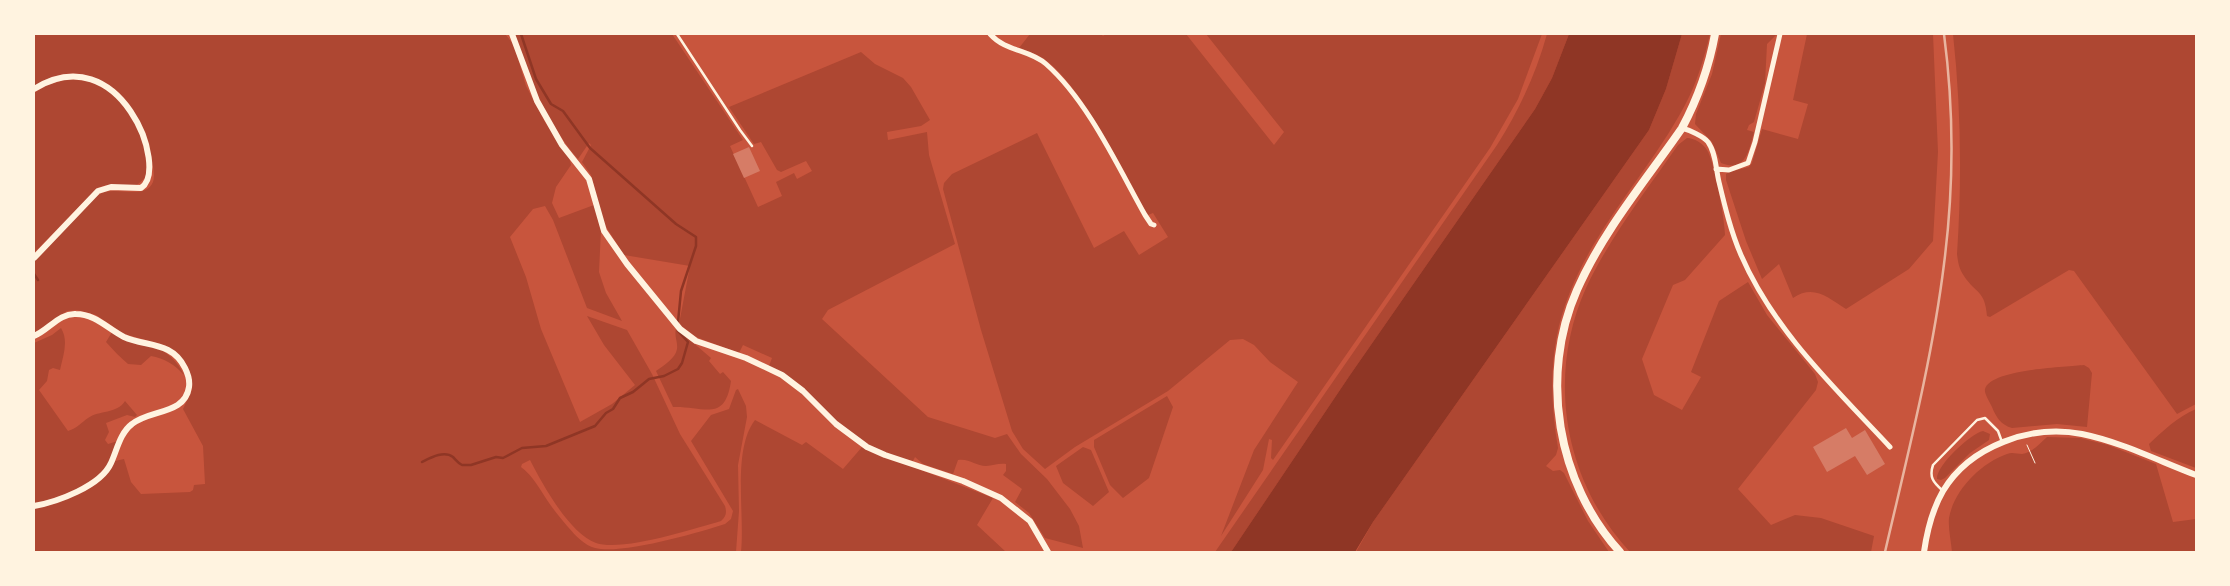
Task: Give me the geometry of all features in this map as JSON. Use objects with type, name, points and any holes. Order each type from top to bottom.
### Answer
[{"type":"main road","points":[[1620,552],[1599,526],[1588,508],[1567,456],[1558,406],[1560,357],[1571,305],[1593,258],[1614,224],[1682,128],[1707,70],[1715,34]]},
{"type":"street","points":[[512,34],[533,93],[557,137],[589,179],[604,231],[627,264],[680,329],[696,341],[746,358],[782,375],[803,391],[836,424],[867,446],[885,455],[963,481],[1001,498],[1030,522],[1048,552]]},
{"type":"street","points":[[990,34],[1000,44],[1034,56],[1053,71],[1086,113],[1145,215],[1151,224],[1154,225]]},
{"type":"street","points":[[1716,168],[1728,170],[1748,163],[1755,142],[1780,34]]},
{"type":"street","points":[[34,90],[56,79],[74,76],[91,79],[108,88],[122,98],[133,113],[142,135],[150,169],[148,180],[141,188],[111,187],[98,191],[34,258]]},
{"type":"street","points":[[1682,128],[1708,141],[1714,156],[1727,214],[1741,255],[1761,295],[1801,351],[1890,447]]},
{"type":"street","points":[[34,336],[68,314],[82,314],[91,317],[123,336],[167,349],[183,365],[189,383],[181,404],[140,419],[128,427],[110,466],[100,479],[55,500],[34,506]]},
{"type":"street","points":[[1924,552],[1933,513],[1943,490],[1958,471],[1969,462],[1982,452],[2002,442],[2027,435],[2052,432],[2081,434],[2106,441],[2196,475]]},
{"type":"lane","points":[[677,34],[752,146]]},
{"type":"lane","points":[[1943,490],[1934,482],[1930,473],[1932,465],[1977,420],[1985,418],[1998,431],[2002,442]]},
{"type":"path","points":[[2027,445],[2035,463]]},
{"type":"shaded area","points":[[34,34],[505,34],[514,45],[526,86],[545,122],[569,157],[571,165],[556,187],[552,203],[559,218],[594,205],[601,230],[599,272],[606,293],[622,321],[587,308],[553,220],[545,206],[533,209],[510,237],[526,277],[541,329],[580,422],[612,404],[635,385],[604,345],[587,316],[627,330],[652,374],[680,434],[725,506],[726,514],[721,521],[676,534],[623,544],[608,545],[596,543],[586,538],[567,519],[549,495],[530,460],[522,464],[521,467],[532,478],[552,507],[577,537],[591,547],[607,549],[640,546],[697,533],[725,524],[731,519],[733,511],[691,441],[711,415],[729,409],[738,389],[746,406],[747,417],[738,465],[739,511],[736,552],[34,552],[34,508],[91,486],[109,471],[115,461],[124,459],[131,482],[141,494],[190,492],[193,490],[194,485],[205,484],[203,446],[183,409],[192,390],[191,376],[172,350],[164,345],[124,334],[96,315],[77,310],[67,311],[34,333],[34,261],[92,199],[106,192],[143,191],[149,188],[153,182],[154,175],[144,131],[122,97],[108,85],[91,77],[73,74],[54,77],[34,87]]},
{"type":"shaded area","points":[[515,34],[672,34],[743,140],[730,146],[758,207],[782,196],[776,182],[794,173],[797,179],[812,171],[806,161],[781,172],[777,170],[761,142],[754,144],[729,107],[861,52],[875,64],[903,78],[911,87],[930,120],[921,126],[887,132],[888,140],[927,132],[929,155],[955,244],[828,310],[822,319],[928,417],[995,438],[1007,434],[1021,454],[1047,479],[1070,509],[1079,526],[1083,548],[1045,538],[1029,513],[1015,502],[1022,489],[1003,475],[1006,471],[1006,464],[986,466],[966,460],[958,460],[953,474],[923,464],[915,457],[913,461],[880,450],[869,445],[843,427],[805,397],[769,366],[772,358],[743,345],[739,353],[696,337],[679,324],[690,266],[624,255],[603,222],[591,175],[582,162],[591,145],[589,143],[578,159],[557,131],[533,84]]},
{"type":"shaded area","points":[[1030,34],[1101,34],[1103,36],[1106,34],[1186,34],[1274,145],[1284,132],[1206,34],[1542,34],[1518,99],[1490,148],[1273,460],[1271,458],[1272,440],[1269,439],[1263,470],[1221,536],[1254,450],[1298,382],[1270,362],[1254,345],[1243,339],[1230,340],[1168,391],[1075,447],[1045,469],[1023,449],[1012,431],[981,330],[943,189],[944,183],[952,174],[1037,133],[1094,248],[1124,231],[1139,255],[1168,237],[1153,213],[1148,215],[1114,153],[1071,86],[1056,69],[1041,57],[1019,48]]},
{"type":"shaded area","points":[[1547,34],[1569,34],[1552,78],[1535,109],[1350,375],[1231,552],[1215,552],[1497,145],[1513,119],[1526,91],[1538,63]]},
{"type":"shaded area","points":[[1569,34],[1682,34],[1666,89],[1649,130],[1373,522],[1355,552],[1231,552],[1350,375],[1535,109],[1552,78]]},
{"type":"shaded area","points":[[1682,34],[1710,34],[1693,88],[1671,129],[1609,220],[1581,267],[1563,311],[1555,350],[1552,389],[1558,448],[1556,455],[1546,466],[1553,471],[1560,470],[1564,473],[1588,521],[1609,552],[1356,552],[1373,522],[1649,130],[1666,89]]},
{"type":"shaded area","points":[[1721,34],[1777,34],[1767,44],[1765,83],[1754,122],[1749,125],[1747,130],[1754,132],[1750,146],[1745,158],[1736,165],[1721,163],[1712,142],[1695,124],[1696,114],[1712,74]]},
{"type":"shaded area","points":[[1807,34],[1933,34],[1938,152],[1933,241],[1909,269],[1846,309],[1827,297],[1814,292],[1801,294],[1793,298],[1779,264],[1762,279],[1746,241],[1726,180],[1726,174],[1729,172],[1749,167],[1752,163],[1762,129],[1798,139],[1808,104],[1793,100]]},
{"type":"shaded area","points":[[1953,34],[2196,34],[2196,404],[2177,414],[2074,271],[2069,270],[1990,317],[1987,316],[1984,301],[1962,273],[1957,254],[1960,144]]},
{"type":"shaded area","points":[[68,79],[91,82],[104,88],[126,108],[140,133],[144,148],[147,176],[137,185],[107,185],[97,188],[34,253],[34,93],[47,85]]},
{"type":"shaded area","points":[[1687,138],[1701,143],[1710,156],[1719,191],[1725,235],[1685,280],[1673,285],[1642,359],[1654,395],[1682,410],[1701,377],[1691,372],[1719,301],[1748,282],[1767,315],[1815,374],[1818,382],[1816,390],[1738,489],[1771,525],[1795,515],[1821,518],[1874,536],[1871,552],[1630,552],[1608,524],[1590,493],[1577,461],[1568,427],[1565,392],[1567,357],[1574,322],[1586,288],[1606,251],[1678,145]]},
{"type":"shaded area","points":[[61,328],[65,343],[60,370],[53,368],[49,370],[47,381],[39,390],[68,431],[92,416],[117,408],[125,401],[137,415],[135,417],[127,415],[106,423],[109,432],[105,440],[108,444],[118,441],[110,462],[103,473],[79,488],[34,504],[34,343],[52,335]]},
{"type":"shaded area","points":[[676,328],[711,358],[709,361],[720,374],[723,372],[731,381],[724,403],[718,407],[703,409],[673,407],[656,371],[669,362],[676,352]]},
{"type":"shaded area","points":[[112,332],[144,342],[163,351],[178,365],[184,375],[169,362],[151,356],[141,365],[128,364],[106,342]]},
{"type":"shaded area","points":[[2084,365],[2092,373],[2087,427],[2057,424],[2012,428],[1999,420],[1985,393],[1985,389],[1990,382],[2014,373]]},
{"type":"shaded area","points":[[1167,396],[1173,407],[1149,478],[1123,498],[1110,485],[1094,447],[1094,440]]},
{"type":"shaded area","points":[[2196,409],[2196,468],[2151,451],[2149,444],[2165,429]]},
{"type":"shaded area","points":[[755,420],[802,445],[806,442],[843,469],[862,447],[993,498],[977,525],[1006,552],[741,552],[742,465],[748,433]]},
{"type":"shaded area","points":[[1983,431],[1990,434],[1989,440],[1970,453],[1945,478],[1937,479],[1942,466],[1955,451],[1977,433]]},
{"type":"shaded area","points":[[2047,437],[2080,438],[2108,445],[2156,464],[2173,522],[2196,519],[2196,552],[1952,552],[1949,518],[1957,497],[1970,479],[1997,458],[2009,453],[2022,454],[2036,447]]},
{"type":"shaded area","points":[[1083,447],[1091,450],[1109,492],[1093,506],[1063,483],[1056,466]]},
{"type":"building","points":[[749,147],[760,171],[744,178],[733,154]]},
{"type":"building","points":[[1846,428],[1852,438],[1865,430],[1885,464],[1867,475],[1855,456],[1827,472],[1813,447]]},
{"type":"waterway","points":[[521,34],[536,79],[551,104],[563,111],[590,148],[676,224],[696,237],[696,246],[681,291],[678,322]]},
{"type":"waterway","points":[[34,274],[38,280]]},
{"type":"waterway","points":[[422,462],[437,455],[445,454],[453,457],[462,465],[471,465],[496,457],[503,458],[522,448],[546,446],[595,426],[606,413],[613,409],[620,398],[633,392],[649,379],[664,376],[678,369],[682,363],[688,342],[678,331]]},
{"type":"railway","points":[[1885,552],[1926,373],[1944,264],[1950,206],[1952,149],[1950,91],[1944,34]]}]
